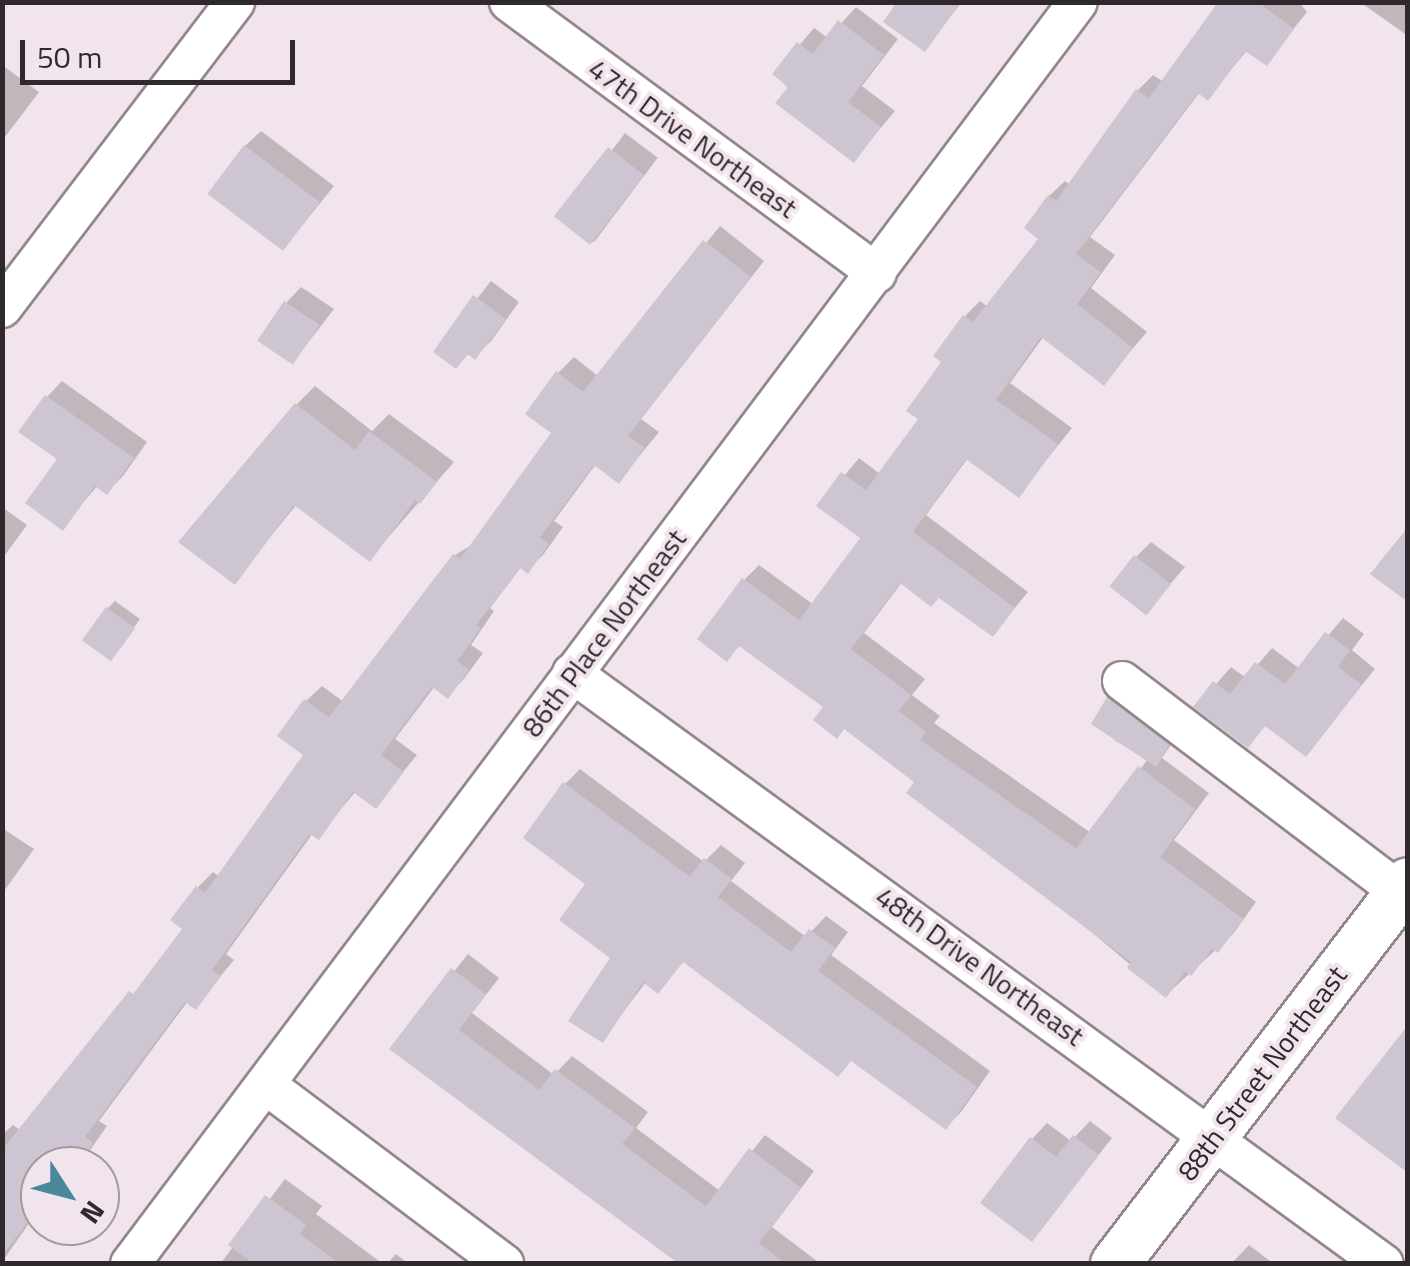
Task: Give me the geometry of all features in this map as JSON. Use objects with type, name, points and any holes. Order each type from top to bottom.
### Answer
[{"type":"main road","name":"88th Street Northeast","points":[[1115,1264],[1404,887]]},
{"type":"street","points":[[2,308],[235,2]]},
{"type":"street","name":"47th Drive Northeast","points":[[510,2],[877,273]]},
{"type":"street","name":"86th Place Northeast","points":[[130,1264],[1078,2]]},
{"type":"street","name":"48th Drive Northeast","points":[[572,674],[1215,1135],[1384,1264]]},
{"type":"street","points":[[1122,681],[1404,887]]},
{"type":"street","points":[[266,1085],[504,1264]]},
{"type":"building","points":[[897,2],[961,2],[925,52],[883,22]]},
{"type":"building","points":[[1218,2],[1258,2],[1294,29],[1267,66],[1245,51],[1208,101],[1198,93],[1076,254],[1101,272],[1077,304],[1133,348],[1104,386],[1041,337],[996,400],[1058,444],[1019,498],[966,459],[913,532],[1015,608],[993,637],[939,598],[931,607],[900,583],[851,649],[911,695],[899,711],[926,732],[920,740],[1076,848],[1138,766],[1195,809],[1160,857],[1243,919],[1218,953],[1212,949],[1191,976],[1185,972],[1166,998],[1127,968],[1131,962],[906,793],[914,782],[844,729],[837,739],[813,720],[823,707],[739,646],[727,662],[697,639],[742,578],[799,620],[860,538],[816,506],[841,472],[866,490],[918,419],[906,411],[941,362],[933,356],[963,315],[973,322],[1038,239],[1024,228],[1048,195],[1056,201],[1136,89],[1149,98]]},
{"type":"building","points":[[838,20],[884,55],[848,102],[881,127],[854,163],[775,103],[788,87],[772,74],[797,42],[813,54]]},
{"type":"building","points":[[244,145],[320,202],[283,251],[207,194]]},
{"type":"building","points":[[608,147],[644,175],[590,245],[554,216]]},
{"type":"building","points":[[703,240],[751,277],[628,436],[645,448],[619,484],[594,465],[540,537],[549,544],[528,574],[520,568],[476,625],[481,628],[457,661],[469,670],[448,699],[432,687],[381,755],[404,772],[376,809],[353,792],[319,840],[310,834],[212,970],[221,976],[196,1010],[185,1002],[85,1137],[93,1143],[91,1146],[20,1146],[20,1232],[2,1256],[2,1150],[129,991],[133,994],[182,929],[170,920],[196,886],[205,893],[303,755],[277,736],[304,699],[329,717],[453,554],[460,559],[551,433],[525,414],[556,371],[583,392]]},
{"type":"building","points":[[473,295],[506,319],[475,360],[468,354],[456,369],[433,352]]},
{"type":"building","points":[[284,301],[320,325],[293,365],[257,341]]},
{"type":"building","points":[[45,395],[134,458],[107,495],[95,486],[63,531],[25,503],[57,459],[18,432]]},
{"type":"building","points":[[295,403],[355,450],[369,431],[437,482],[420,504],[415,500],[370,562],[294,505],[235,585],[178,542]]},
{"type":"building","points":[[1408,527],[1408,602],[1370,574]]},
{"type":"building","points":[[1134,555],[1171,584],[1146,615],[1109,587]]},
{"type":"building","points":[[106,607],[135,628],[111,661],[82,640]]},
{"type":"building","points":[[1325,632],[1350,650],[1338,667],[1362,685],[1306,757],[1265,726],[1248,748],[1193,707],[1213,681],[1230,694],[1255,662],[1285,684]]},
{"type":"building","points":[[1107,697],[1169,745],[1156,767],[1091,724]]},
{"type":"building","points":[[563,782],[690,877],[704,858],[732,879],[718,897],[791,952],[809,929],[835,948],[818,971],[977,1087],[946,1130],[851,1061],[838,1077],[683,962],[658,994],[643,982],[603,1043],[568,1021],[610,958],[559,920],[585,884],[523,838]]},
{"type":"building","points":[[451,968],[486,994],[459,1030],[539,1090],[555,1069],[635,1128],[622,1144],[706,1206],[749,1148],[801,1188],[759,1243],[786,1264],[679,1264],[389,1049]]},
{"type":"building","points":[[1408,1025],[1408,1173],[1335,1118]]},
{"type":"building","points":[[1073,1135],[1099,1155],[1032,1242],[980,1203],[1030,1137],[1056,1157]]},
{"type":"building","points":[[265,1195],[306,1225],[300,1234],[340,1264],[254,1264],[228,1245]]}]
